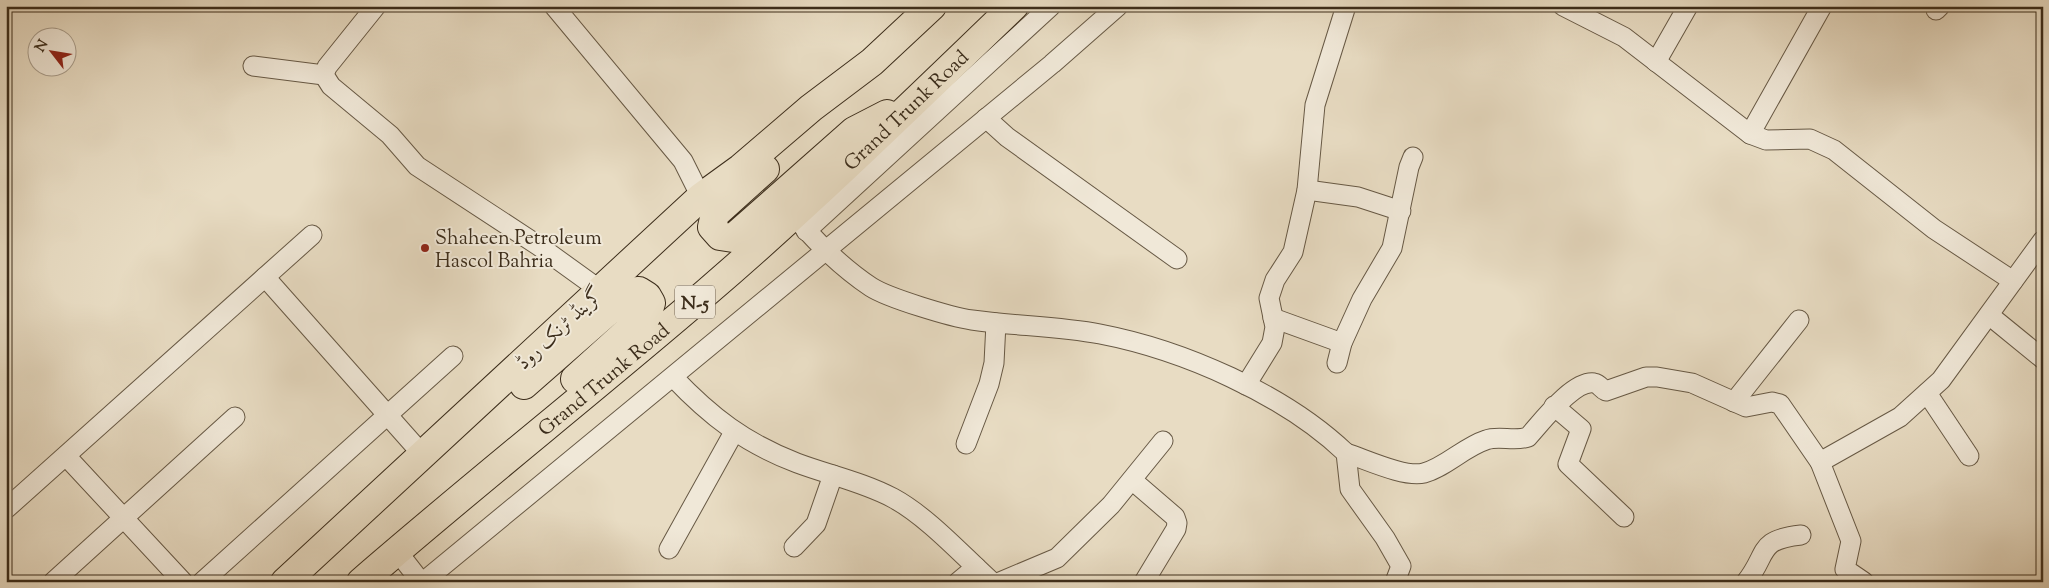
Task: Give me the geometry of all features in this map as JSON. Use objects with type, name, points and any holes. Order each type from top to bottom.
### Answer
[{"type":"highway","name":"گرینڈ ٹرنک روڈ","points":[[285,582],[701,196],[741,168],[810,108],[872,62],[932,6]]},
{"type":"highway","name":"Grand Trunk Road","points":[[362,582],[457,499],[707,292],[800,223],[915,100],[1014,6]]},
{"type":"highway","points":[[872,62],[828,114],[715,214],[712,227],[720,236],[733,238],[854,131],[915,100]]},
{"type":"highway","points":[[426,451],[488,417],[630,292],[639,291],[647,296],[651,303],[648,313],[509,439],[457,499]]},
{"type":"street","points":[[376,6],[326,66],[324,75],[331,86],[399,144],[417,166],[539,246],[600,290]]},
{"type":"street","points":[[554,6],[569,14],[683,161],[701,196]]},
{"type":"street","points":[[1051,6],[800,223],[826,250],[872,288],[906,301],[970,320],[1098,334],[1149,345],[1263,392],[1326,434],[1346,453],[1411,474],[1424,473],[1485,440],[1496,437],[1522,439],[1528,437],[1554,406],[1590,382],[1597,383],[1606,391],[1646,377],[1657,377],[1692,383],[1746,408],[1772,402],[1780,404],[1820,462],[1851,541],[1845,568],[1864,582]]},
{"type":"street","points":[[397,551],[422,582],[986,118],[1118,6]]},
{"type":"street","points":[[1246,385],[1272,343],[1275,327],[1269,298],[1275,280],[1293,252],[1306,190],[1315,105],[1346,6]]},
{"type":"street","points":[[1563,6],[1624,37],[1750,134],[1766,140],[1810,139],[1834,150],[1934,229],[2013,281]]},
{"type":"street","points":[[1656,62],[1688,6]]},
{"type":"street","points":[[1750,134],[1822,6]]},
{"type":"street","points":[[253,66],[324,75]]},
{"type":"street","points":[[986,118],[1007,137],[1177,259]]},
{"type":"street","points":[[1337,363],[1342,343],[1362,300],[1392,248],[1409,167],[1413,157]]},
{"type":"street","points":[[1306,190],[1358,197],[1401,211]]},
{"type":"street","points":[[6,509],[312,235]]},
{"type":"street","points":[[1820,462],[1900,417],[1941,380],[2043,240]]},
{"type":"street","points":[[265,277],[388,415],[426,451]]},
{"type":"street","points":[[1989,315],[2043,359]]},
{"type":"street","points":[[1272,318],[1342,343]]},
{"type":"street","points":[[1734,402],[1799,320]]},
{"type":"street","points":[[966,444],[982,406],[991,377],[994,363],[996,323]]},
{"type":"street","points":[[202,582],[453,356]]},
{"type":"street","points":[[673,377],[702,408],[734,432],[796,462],[894,498],[920,516],[992,582]]},
{"type":"street","points":[[1927,393],[1969,456]]},
{"type":"street","points":[[1554,406],[1581,429],[1568,464],[1624,517]]},
{"type":"street","points":[[52,582],[235,418]]},
{"type":"street","points":[[669,549],[734,432]]},
{"type":"street","points":[[1000,582],[1057,558],[1111,505],[1163,441]]},
{"type":"street","points":[[1346,453],[1350,489],[1385,538],[1401,566],[1395,582]]},
{"type":"street","points":[[66,456],[183,582]]},
{"type":"street","points":[[794,547],[816,524],[833,475]]},
{"type":"street","points":[[1132,480],[1175,517],[1177,523],[1176,529],[1144,582]]},
{"type":"street","points":[[1746,582],[1764,550],[1773,541],[1781,538],[1801,536]]},
{"type":"street","points":[[958,582],[976,567]]},
{"type":"place","name":"Shaheen Petroleum Hascol Bahria","points":[[425,248]]}]
